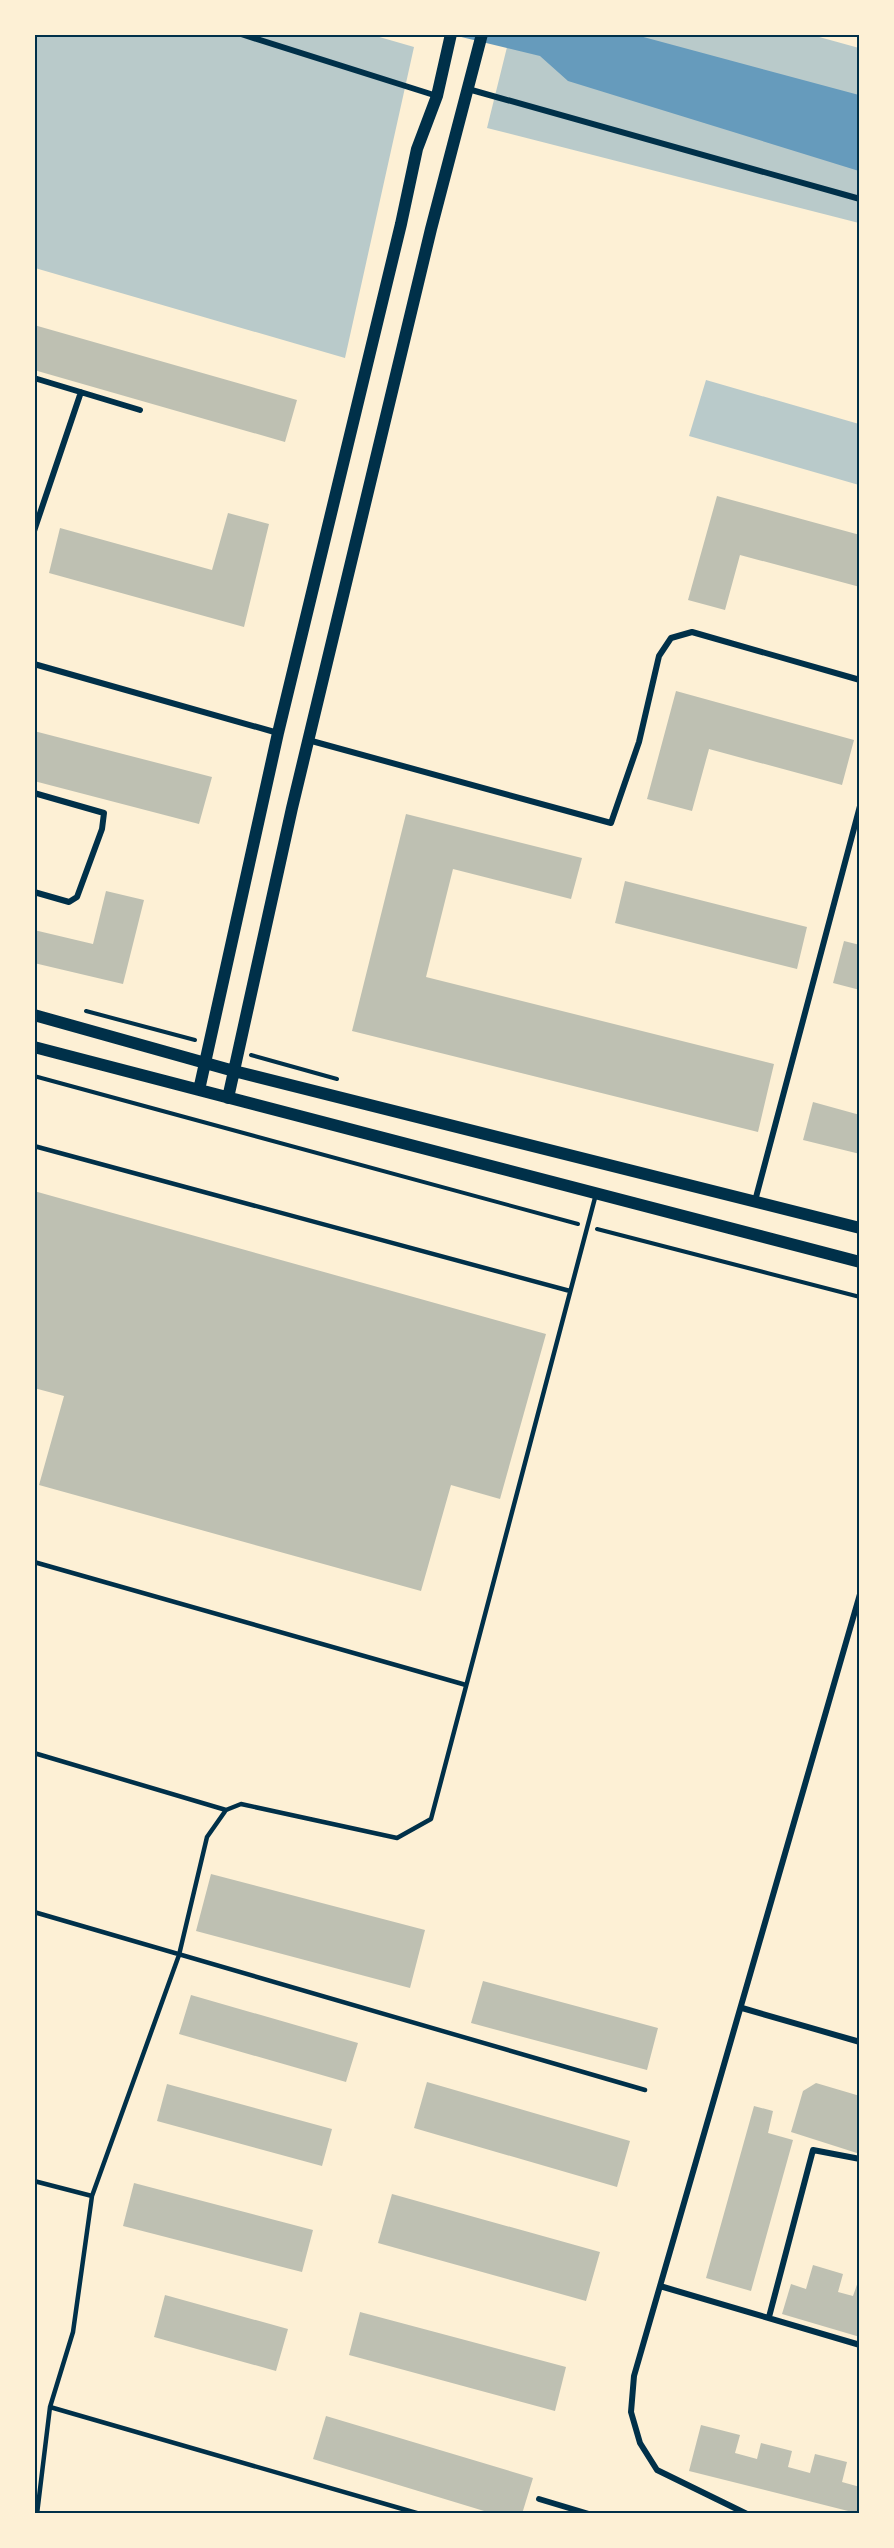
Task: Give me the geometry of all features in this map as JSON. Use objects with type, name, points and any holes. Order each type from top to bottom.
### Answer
[{"type":"main road","points":[[199,1090],[278,733],[401,224],[417,149],[437,96],[451,34]]},
{"type":"main road","points":[[228,1098],[308,740],[482,34]]},
{"type":"main road","points":[[34,1015],[234,1071],[860,1228]]},
{"type":"main road","points":[[34,1047],[860,1262]]},
{"type":"street","points":[[241,34],[437,96]]},
{"type":"street","points":[[468,89],[860,199]]},
{"type":"street","points":[[34,378],[140,410]]},
{"type":"street","points":[[34,531],[81,392]]},
{"type":"street","points":[[308,740],[611,823],[639,742],[659,656],[671,638],[692,633],[860,680]]},
{"type":"street","points":[[34,664],[278,733]]},
{"type":"street","points":[[34,793],[104,813],[102,830],[77,897],[69,902],[34,892]]},
{"type":"street","points":[[755,1202],[860,807]]},
{"type":"street","points":[[747,2514],[657,2470],[640,2443],[631,2412],[634,2376],[860,1594]]},
{"type":"street","points":[[742,2008],[860,2042]]},
{"type":"street","points":[[770,2318],[813,2150],[860,2159]]},
{"type":"street","points":[[660,2286],[860,2345]]},
{"type":"street","points":[[539,2499],[589,2514]]},
{"type":"lane","points":[[34,1146],[570,1292]]},
{"type":"lane","points":[[36,2514],[50,2407],[73,2331],[92,2196],[179,1955],[207,1837],[226,1810],[242,1803],[397,1838],[431,1819],[596,1194]]},
{"type":"lane","points":[[34,1562],[466,1685]]},
{"type":"lane","points":[[34,1753],[226,1810]]},
{"type":"lane","points":[[34,1912],[645,2090]]},
{"type":"lane","points":[[34,2181],[92,2196]]},
{"type":"lane","points":[[50,2407],[420,2514]]},
{"type":"path","points":[[34,1076],[588,1227],[860,1297]]},
{"type":"shaded area","points":[[369,34],[414,47],[345,358],[35,268],[34,35]]},
{"type":"shaded area","points":[[510,35],[812,35],[859,48],[859,223],[487,128]]},
{"type":"shaded area","points":[[706,380],[859,424],[859,485],[689,436]]},
{"type":"water","points":[[453,35],[636,35],[859,95],[859,171],[568,81],[540,56]]},
{"type":"building","points":[[34,325],[297,400],[285,442],[34,370]]},
{"type":"building","points":[[717,496],[860,535],[860,587],[740,555],[725,610],[688,600]]},
{"type":"building","points":[[228,513],[269,524],[244,627],[49,573],[60,528],[212,570]]},
{"type":"building","points":[[676,691],[854,740],[842,785],[709,749],[692,811],[647,799]]},
{"type":"building","points":[[34,731],[212,777],[199,824],[34,781]]},
{"type":"building","points":[[406,814],[582,858],[571,899],[453,869],[426,977],[774,1064],[758,1132],[352,1031]]},
{"type":"building","points":[[625,881],[807,927],[797,969],[615,923]]},
{"type":"building","points":[[106,891],[144,900],[123,984],[34,963],[34,930],[93,944]]},
{"type":"building","points":[[844,941],[860,945],[860,990],[833,983]]},
{"type":"building","points":[[813,1102],[860,1115],[860,1154],[803,1140]]},
{"type":"building","points":[[34,1191],[546,1334],[500,1499],[451,1485],[421,1591],[39,1485],[64,1396],[34,1388]]},
{"type":"building","points":[[211,1874],[425,1930],[410,1988],[196,1931]]},
{"type":"building","points":[[483,1981],[658,2028],[647,2070],[471,2023]]},
{"type":"building","points":[[191,1995],[358,2043],[346,2082],[179,2034]]},
{"type":"building","points":[[427,2082],[630,2141],[617,2187],[414,2128]]},
{"type":"building","points":[[816,2083],[860,2096],[860,2154],[791,2132],[803,2091]]},
{"type":"building","points":[[167,2084],[332,2129],[322,2166],[157,2121]]},
{"type":"building","points":[[754,2106],[773,2111],[768,2133],[793,2140],[751,2291],[706,2278]]},
{"type":"building","points":[[134,2183],[313,2230],[302,2272],[123,2226]]},
{"type":"building","points":[[392,2194],[600,2252],[586,2301],[378,2243]]},
{"type":"building","points":[[813,2265],[843,2274],[838,2292],[853,2296],[860,2276],[860,2337],[782,2314],[791,2284],[806,2289]]},
{"type":"building","points":[[165,2295],[288,2329],[276,2371],[154,2337]]},
{"type":"building","points":[[360,2312],[566,2367],[555,2411],[349,2355]]},
{"type":"building","points":[[326,2416],[533,2478],[522,2514],[494,2514],[313,2459]]},
{"type":"building","points":[[701,2425],[740,2435],[735,2453],[757,2459],[761,2443],[792,2451],[788,2467],[810,2473],[815,2454],[847,2462],[842,2482],[860,2487],[860,2514],[689,2471]]}]
